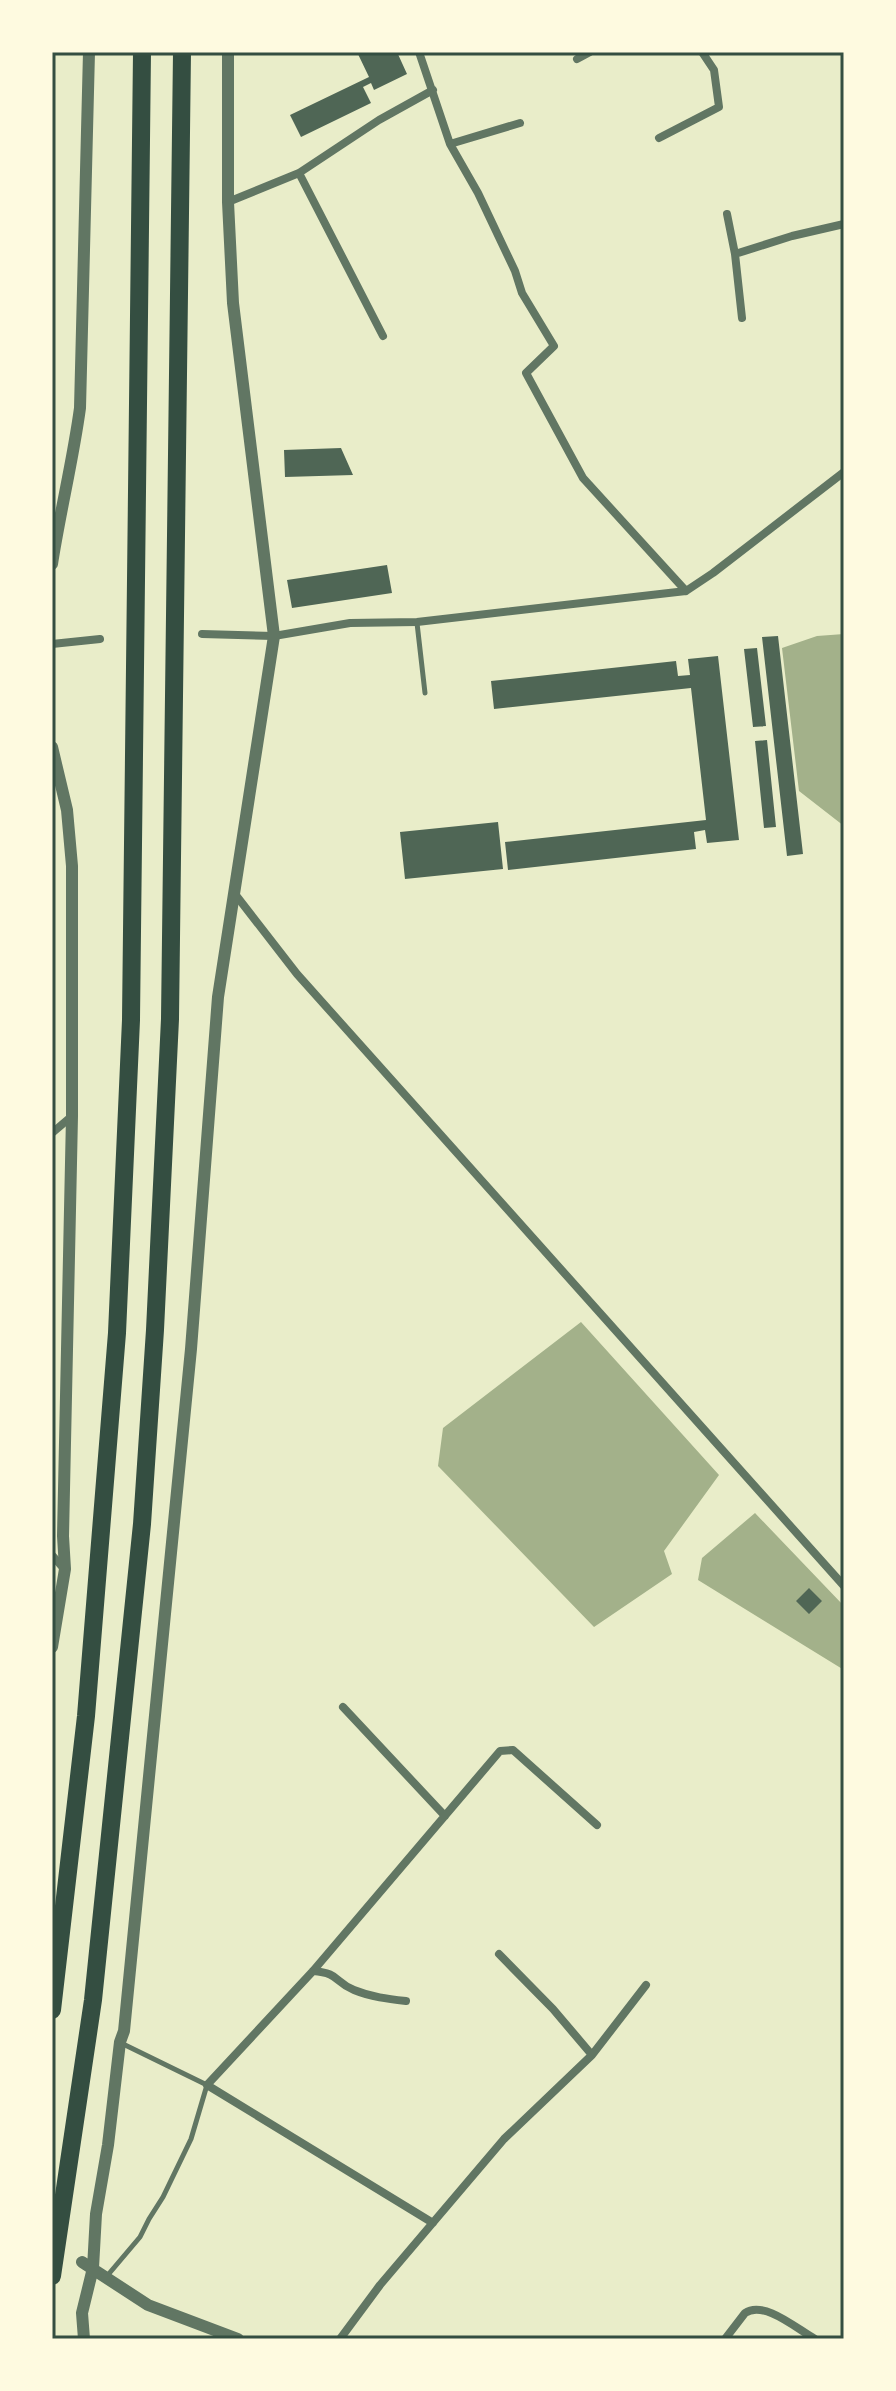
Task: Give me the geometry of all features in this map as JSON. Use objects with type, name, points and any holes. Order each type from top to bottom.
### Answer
[{"type":"highway","points":[[52,2010],[87,1701],[103,1525],[118,1302],[131,1020],[142,52]]},
{"type":"highway","points":[[52,2276],[93,2000],[139,1555],[155,1330],[170,1019],[182,52]]},
{"type":"street","points":[[52,564],[80,408],[89,52]]},
{"type":"street","points":[[84,2339],[82,2313],[87,2261],[108,2145],[116,2040],[124,2031],[191,1349],[218,997],[274,636],[233,303],[228,202],[228,52]]},
{"type":"street","points":[[419,52],[450,144],[478,193],[515,271],[522,293],[554,346],[526,373],[583,478],[686,591]]},
{"type":"street","points":[[577,59],[590,52]]},
{"type":"street","points":[[659,138],[719,107],[714,70],[702,52]]},
{"type":"street","points":[[228,202],[299,173],[379,120],[433,90]]},
{"type":"street","points":[[450,144],[520,123]]},
{"type":"street","points":[[299,173],[383,336]]},
{"type":"street","points":[[727,214],[742,318]]},
{"type":"street","points":[[735,254],[844,224]]},
{"type":"street","points":[[202,634],[274,636],[350,623],[417,622],[686,591],[844,472]]},
{"type":"street","points":[[52,644],[100,639]]},
{"type":"street","points":[[52,747],[67,810],[72,866],[72,1116],[63,1536],[65,1569],[52,1647]]},
{"type":"street","points":[[234,894],[317,997],[844,1586]]},
{"type":"street","points":[[52,1133],[72,1116]]},
{"type":"street","points":[[52,1555],[65,1569]]},
{"type":"street","points":[[343,1707],[445,1816]]},
{"type":"street","points":[[433,2223],[207,2085],[313,1971],[500,1751],[513,1750],[597,1825]]},
{"type":"street","points":[[499,1954],[553,2009],[592,2055]]},
{"type":"street","points":[[313,1971],[331,1972],[350,1989],[380,1998],[406,2001]]},
{"type":"street","points":[[340,2339],[380,2285],[504,2139],[592,2055],[646,1985]]},
{"type":"street","points":[[87,2261],[148,2305],[238,2339]]},
{"type":"street","points":[[725,2339],[745,2313],[757,2309],[776,2315],[815,2339]]},
{"type":"lane","points":[[417,622],[425,693]]},
{"type":"lane","points":[[106,2276],[140,2237],[163,2197],[191,2139],[207,2085],[116,2040]]},
{"type":"shaded area","points":[[844,634],[844,826],[799,791],[782,648],[817,636]]},
{"type":"shaded area","points":[[581,1322],[719,1475],[664,1551],[672,1574],[594,1627],[438,1466],[443,1428]]},
{"type":"shaded area","points":[[755,1513],[844,1606],[844,1670],[698,1580],[702,1558]]},
{"type":"building","points":[[357,52],[397,52],[407,74],[374,90],[371,83],[363,87],[371,103],[301,137],[290,115],[369,77]]},
{"type":"building","points":[[341,448],[353,475],[285,477],[284,450]]},
{"type":"building","points":[[387,565],[392,593],[292,608],[287,580]]},
{"type":"building","points":[[778,636],[803,854],[787,856],[762,637]]},
{"type":"building","points":[[757,648],[766,726],[753,727],[744,649]]},
{"type":"building","points":[[718,656],[739,840],[707,843],[705,830],[694,832],[696,849],[508,870],[505,842],[706,820],[691,688],[494,709],[491,681],[676,661],[678,676],[690,675],[688,659]]},
{"type":"building","points":[[767,740],[776,827],[764,828],[755,741]]},
{"type":"building","points":[[498,822],[503,869],[405,879],[400,832]]},
{"type":"building","points":[[809,1588],[822,1601],[809,1614],[796,1601]]}]
